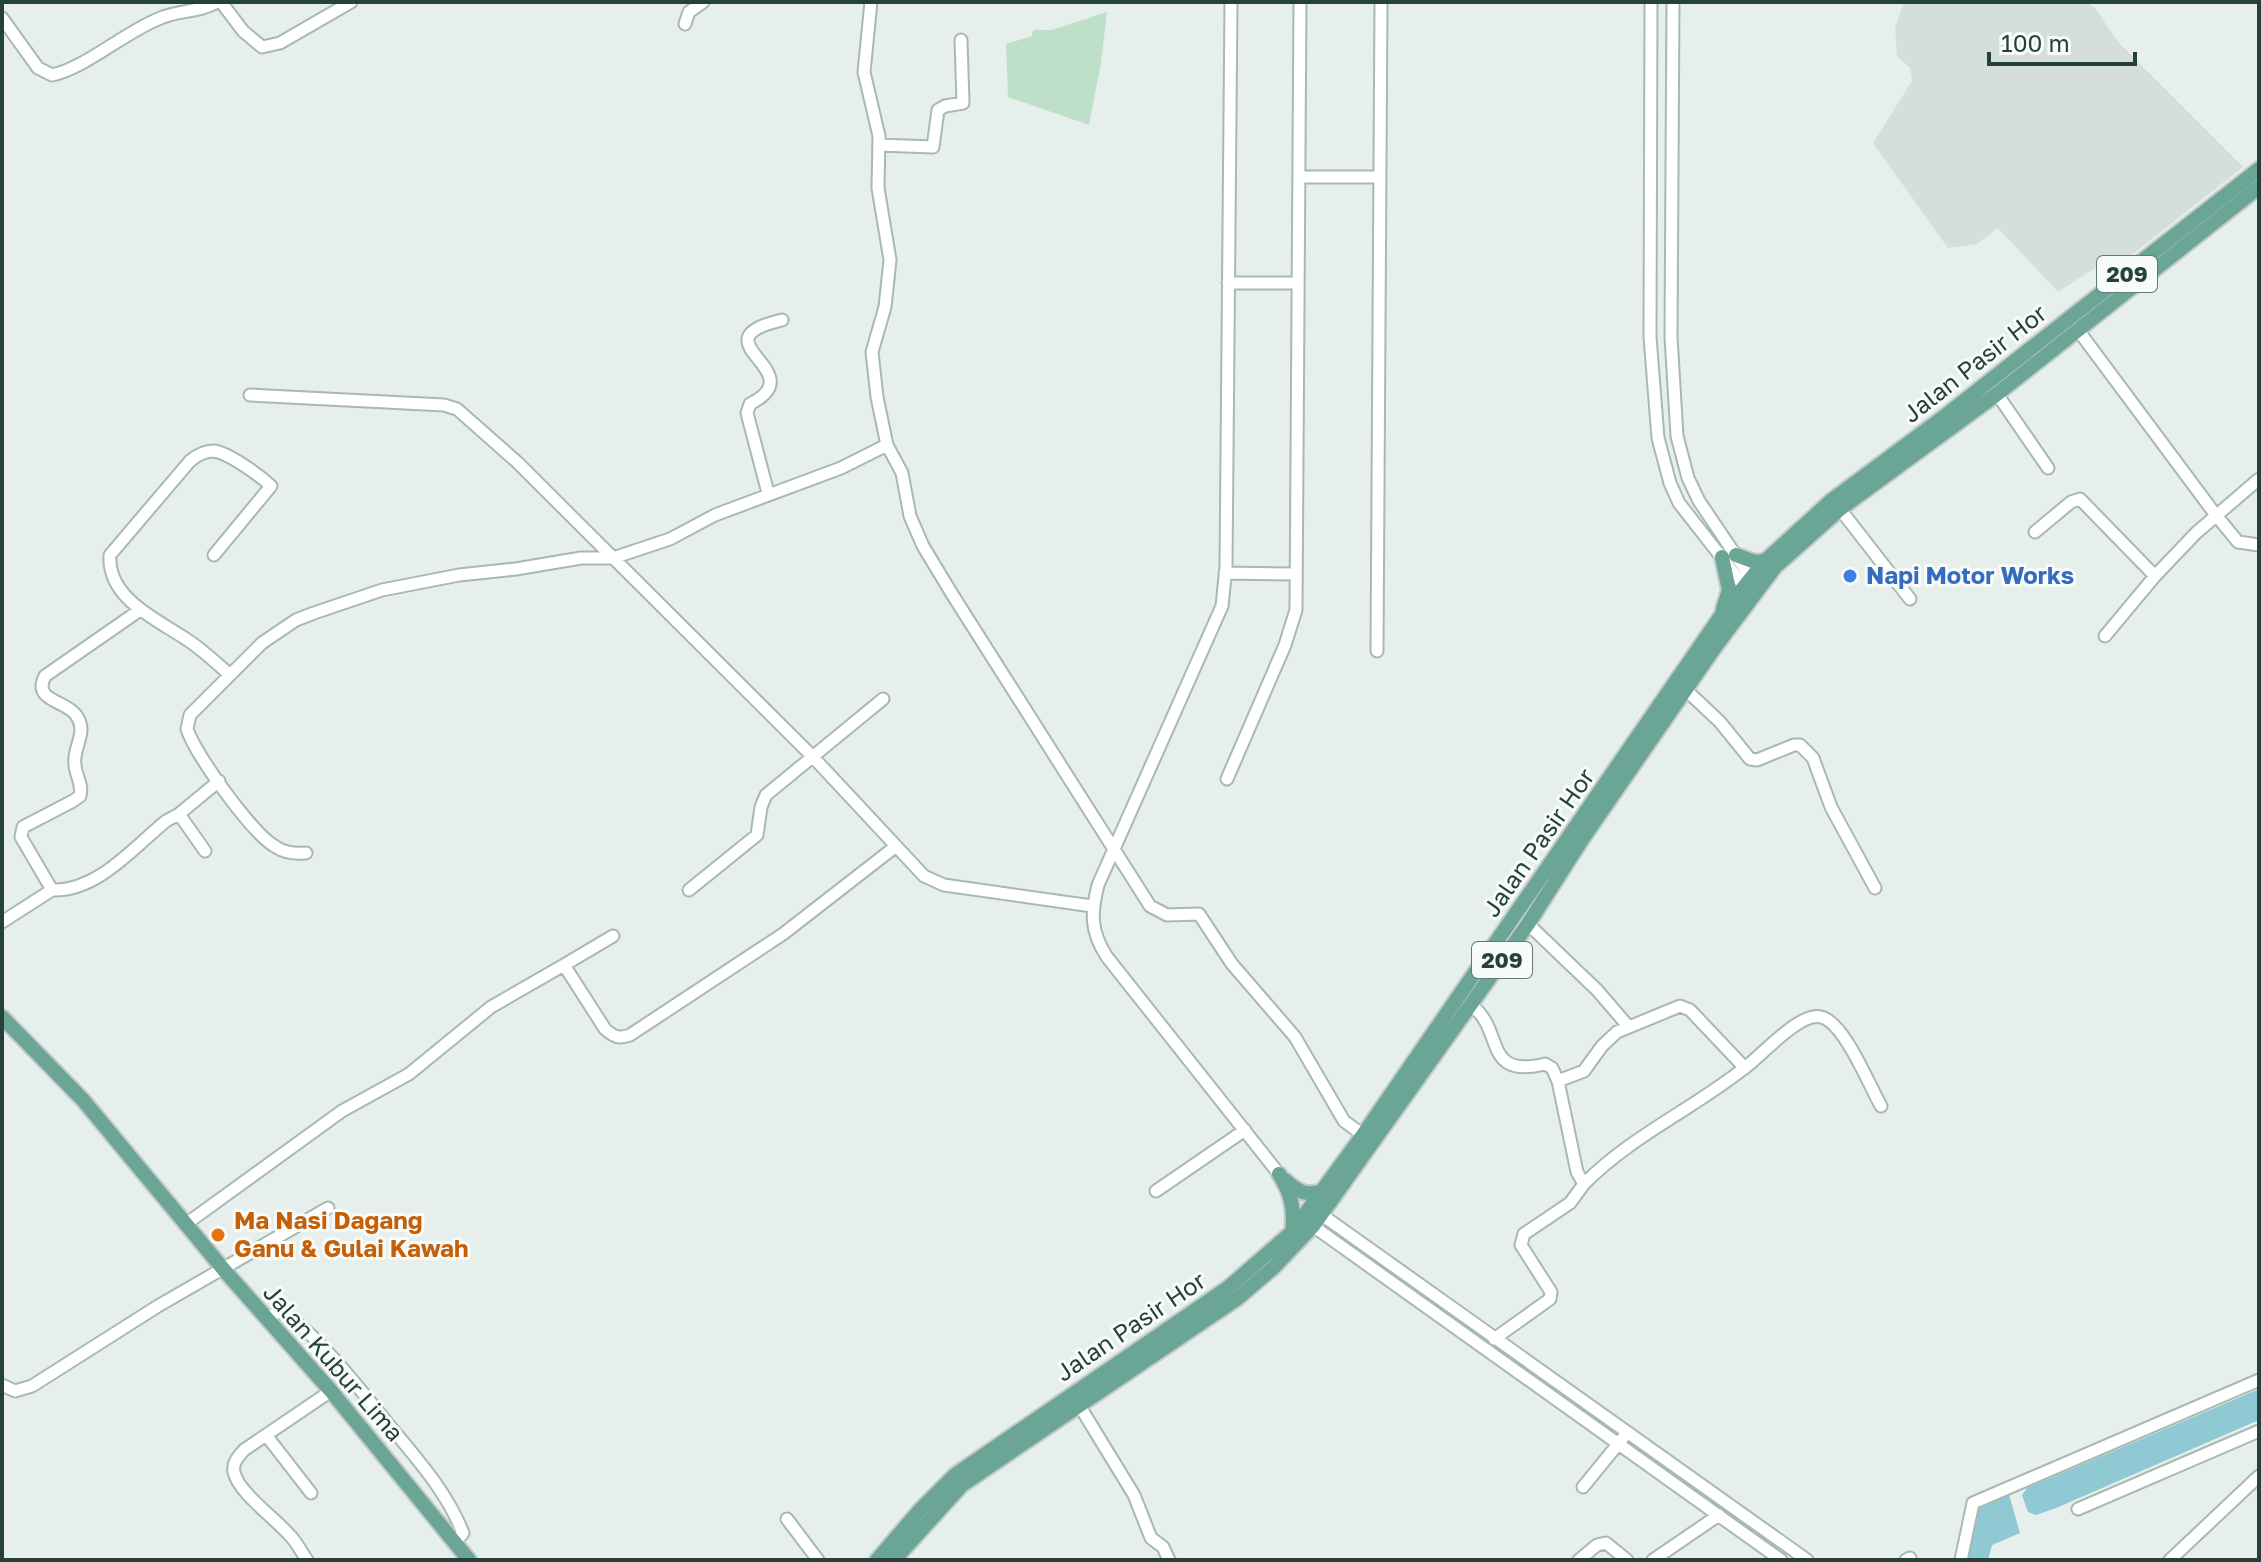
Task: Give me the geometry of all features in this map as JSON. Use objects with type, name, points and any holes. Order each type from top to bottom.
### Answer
[{"type":"main road","name":"Jalan Pasir Hor","points":[[877,1560],[955,1475],[1229,1287],[1292,1232],[1325,1190],[1723,613],[1765,561],[1832,500],[1995,377],[2259,169]]},
{"type":"main road","name":"Jalan Pasir Hor","points":[[894,1560],[962,1485],[1238,1298],[1274,1267],[1317,1220],[1528,924],[1583,838],[1775,567],[1840,509],[1997,394],[2259,187]]},
{"type":"main road","points":[[1723,613],[1729,590],[1729,556],[1765,561]]},
{"type":"main road","name":"Jalan Kubur Lima","points":[[2,1017],[83,1100],[224,1270],[331,1391],[469,1560]]},
{"type":"main road","points":[[1279,1174],[1303,1193],[1325,1190]]},
{"type":"main road","points":[[1279,1174],[1292,1199],[1292,1232]]},
{"type":"street","points":[[2,18],[38,68],[52,75],[70,68],[144,25],[168,15],[193,12],[219,2],[243,31],[262,47],[272,47],[351,2]]},
{"type":"street","points":[[685,24],[689,12],[703,2]]},
{"type":"street","points":[[871,2],[864,72],[876,120],[878,188],[888,243],[890,279],[872,352],[887,445],[902,473],[906,504],[923,546],[1150,906],[1167,915],[1199,914],[1232,964],[1295,1037],[1344,1121],[1363,1135]]},
{"type":"street","points":[[1231,2],[1225,573],[1222,606],[1114,847],[1092,906],[1091,921],[1094,935],[1107,957],[1279,1174]]},
{"type":"street","points":[[1227,779],[1285,645],[1296,610],[1300,2]]},
{"type":"street","points":[[1377,651],[1381,2]]},
{"type":"street","points":[[1651,2],[1650,337],[1658,438],[1679,503],[1729,556],[1748,582]]},
{"type":"street","points":[[1673,2],[1671,337],[1677,436],[1688,478],[1729,556]]},
{"type":"street","points":[[879,145],[933,147],[938,110],[963,103],[961,40]]},
{"type":"street","points":[[1299,177],[1380,177]]},
{"type":"street","points":[[1651,184],[1672,185]]},
{"type":"street","points":[[1228,283],[1297,283]]},
{"type":"street","points":[[768,493],[747,413],[750,404],[770,391],[771,383],[746,337],[762,325],[782,320]]},
{"type":"street","points":[[2078,330],[2238,542],[2259,545]]},
{"type":"street","points":[[1997,394],[2048,468]]},
{"type":"street","points":[[250,395],[444,405],[457,409],[517,462],[813,757],[895,847],[933,882],[1092,906]]},
{"type":"street","points":[[306,853],[286,852],[267,841],[219,781],[190,736],[186,722],[262,643],[296,620],[358,597],[459,575],[581,558],[613,558],[670,539],[715,515],[841,468],[887,445]]},
{"type":"street","points":[[214,555],[271,486],[226,455],[214,451],[200,453],[190,461],[110,555],[111,572],[140,610],[188,640],[230,675]]},
{"type":"street","points":[[2105,636],[2155,576],[2215,514],[2259,479]]},
{"type":"street","points":[[2035,532],[2071,502],[2080,499],[2155,576]]},
{"type":"street","points":[[1840,509],[1910,599]]},
{"type":"street","points":[[1225,573],[1296,574]]},
{"type":"street","points":[[52,890],[23,842],[21,832],[27,825],[80,796],[82,788],[75,764],[81,728],[71,710],[47,698],[42,692],[41,683],[45,676],[140,610]]},
{"type":"street","points":[[1686,690],[1720,722],[1750,759],[1764,758],[1794,745],[1800,745],[1809,752],[1820,771],[1831,807],[1875,888]]},
{"type":"street","points":[[689,890],[757,835],[766,795],[883,699]]},
{"type":"street","points":[[2,922],[52,890],[78,888],[94,880],[219,781]]},
{"type":"street","points":[[179,814],[205,851]]},
{"type":"street","points":[[564,965],[605,1029],[613,1036],[622,1038],[783,934],[895,847]]},
{"type":"street","points":[[1528,924],[1597,990],[1628,1026]]},
{"type":"street","points":[[186,1224],[342,1111],[409,1074],[491,1007],[613,936]]},
{"type":"street","points":[[1470,1004],[1480,1013],[1495,1045],[1509,1065],[1528,1068],[1545,1064],[1552,1068],[1558,1081],[1577,1172],[1584,1184]]},
{"type":"street","points":[[1558,1081],[1584,1071],[1602,1046],[1628,1026],[1675,1007],[1690,1010],[1745,1068]]},
{"type":"street","points":[[1494,1339],[1550,1299],[1551,1292],[1521,1245],[1524,1234],[1570,1203],[1584,1184],[1611,1159],[1745,1068],[1806,1017],[1821,1016],[1835,1025],[1881,1106]]},
{"type":"street","points":[[1156,1191],[1245,1130]]},
{"type":"street","points":[[2,1385],[15,1391],[32,1386],[158,1306],[328,1208]]},
{"type":"street","points":[[1317,1220],[1494,1339],[1807,1560]]},
{"type":"street","points":[[1317,1220],[1618,1444],[1781,1560]]},
{"type":"street","points":[[267,1319],[277,1312],[288,1315],[349,1376],[425,1469],[453,1509],[463,1533],[455,1542]]},
{"type":"street","points":[[1961,1560],[1973,1503],[2259,1380]]},
{"type":"street","points":[[307,1560],[292,1538],[235,1476],[233,1469],[236,1459],[244,1450],[331,1391]]},
{"type":"street","points":[[1079,1405],[1134,1495],[1151,1538],[1163,1547],[1169,1560]]},
{"type":"street","points":[[2078,1509],[2259,1431]]},
{"type":"street","points":[[1583,1487],[1627,1433]]},
{"type":"street","points":[[266,1435],[311,1493]]},
{"type":"street","points":[[2170,1560],[2259,1476]]},
{"type":"street","points":[[1653,1560],[1719,1515]]},
{"type":"street","points":[[787,1519],[818,1560]]},
{"type":"street","points":[[1579,1560],[1597,1545],[1606,1543],[1627,1560]]},
{"type":"shaded area","points":[[1904,2],[2088,2],[2118,42],[2243,167],[2124,261],[2117,254],[2058,292],[1998,228],[1977,244],[1948,248],[1873,143],[1912,81],[1910,68],[1897,56],[1895,28]]},
{"type":"green space","points":[[1107,12],[1089,125],[1008,97],[1006,44],[1032,36],[1033,30],[1052,30]]},
{"type":"water","points":[[2259,1389],[2259,1420],[2056,1508],[2036,1515],[2028,1512],[2022,1495],[2027,1488]]},
{"type":"water","points":[[2008,1491],[2020,1533],[1992,1545],[1988,1560],[1966,1560],[1979,1503]]},
{"type":"place","name":"Napi Motor Works","points":[[1850,576]]},
{"type":"place","name":"Ma Nasi Dagang Ganu & Gulai Kawah","points":[[218,1235]]}]
